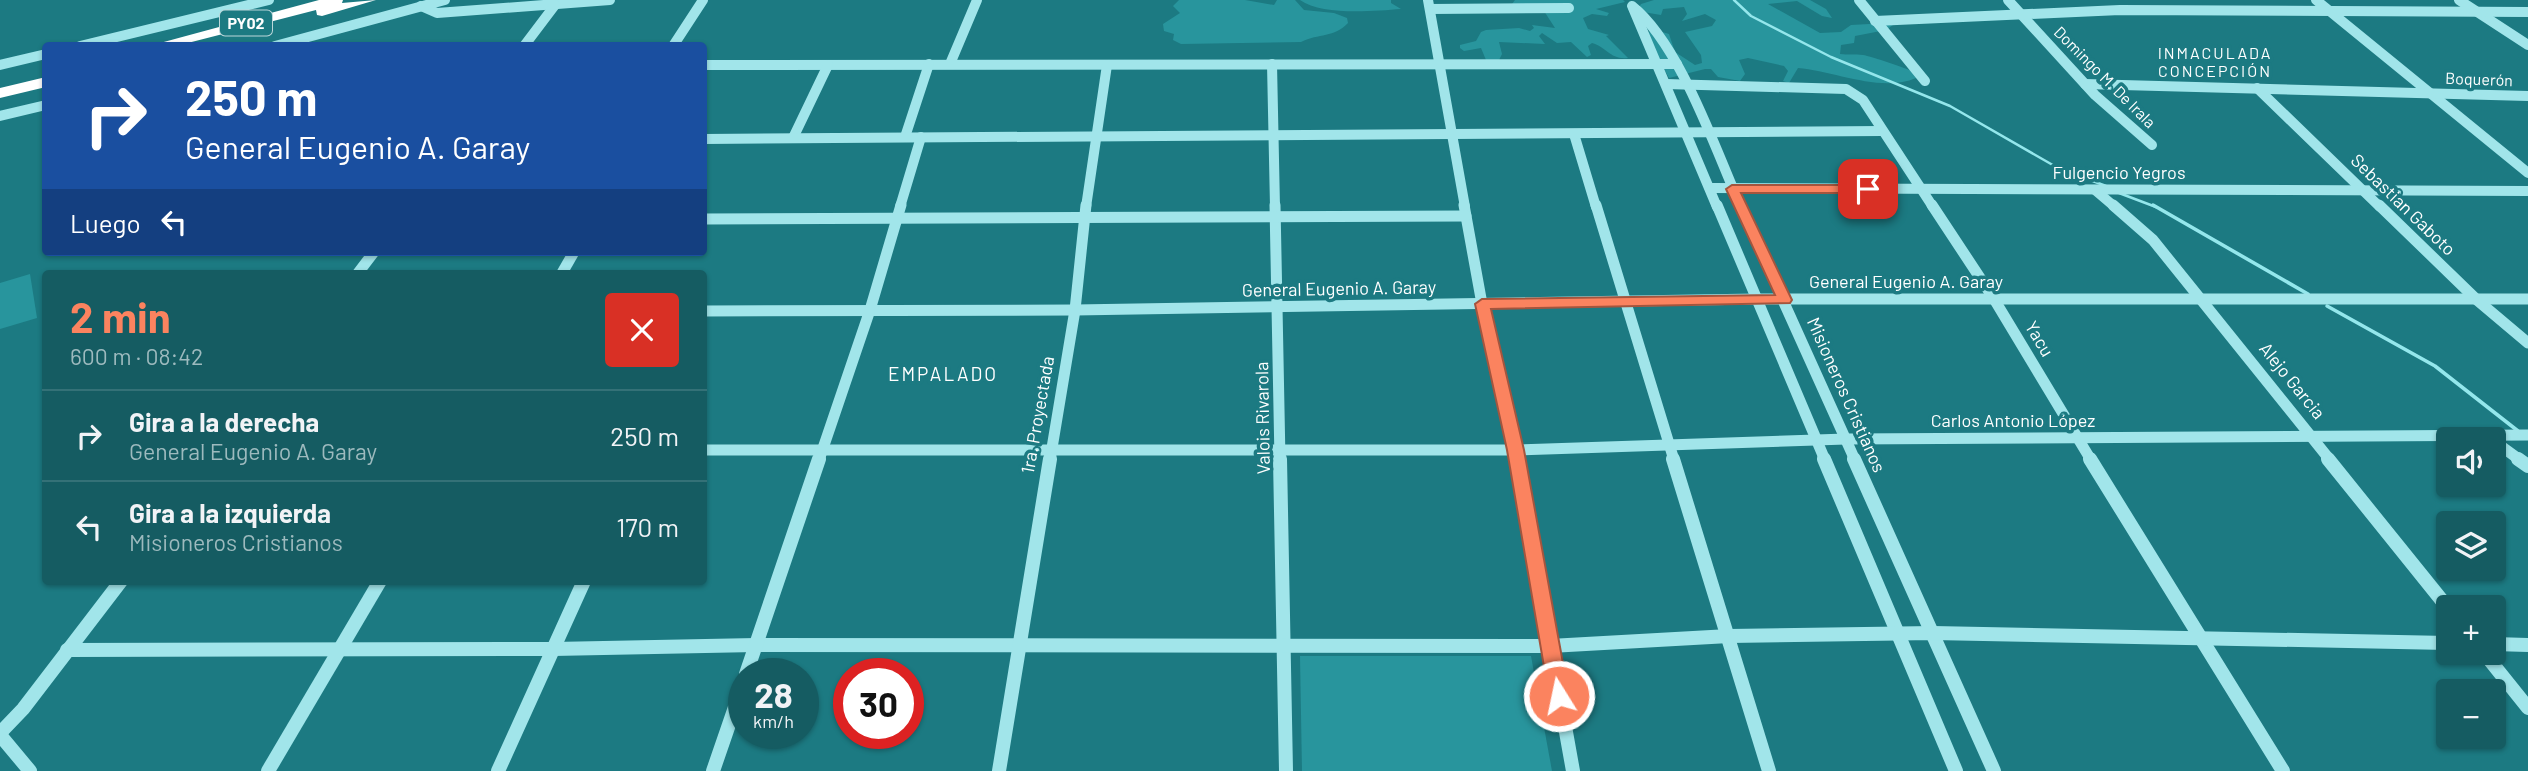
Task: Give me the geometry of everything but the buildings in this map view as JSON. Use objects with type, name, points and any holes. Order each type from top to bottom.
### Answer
[{"type":"highway","name":"PY02","points":[[172,42],[336,0]]},
{"type":"highway","name":"PY02","points":[[206,42],[369,0]]},
{"type":"highway","points":[[0,83],[42,73]]},
{"type":"highway","points":[[0,93],[42,83]]},
{"type":"street","points":[[96,42],[268,0]]},
{"type":"street","points":[[290,42],[445,0]]},
{"type":"street","points":[[421,6],[437,13],[610,0]]},
{"type":"street","points":[[676,42],[703,0]]},
{"type":"street","points":[[950,64],[977,0]]},
{"type":"street","points":[[1859,0],[1925,82]]},
{"type":"street","name":"Domingo M. De Irala","points":[[2008,0],[2085,84],[2130,129],[2152,145]]},
{"type":"street","points":[[2163,0],[2175,11]]},
{"type":"street","points":[[2316,0],[2528,173]]},
{"type":"street","points":[[2459,0],[2528,45]]},
{"type":"street","name":"Misioneros Cristianos","points":[[1630,3],[1956,771]]},
{"type":"street","name":"Misioneros Cristianos","points":[[1630,3],[1655,26],[1677,64],[1994,771]]},
{"type":"street","points":[[527,42],[555,5]]},
{"type":"street","points":[[1569,8],[1429,5],[1482,304],[1516,450],[1573,771]]},
{"type":"street","points":[[1875,22],[2019,12],[2528,12]]},
{"type":"street","points":[[0,65],[42,55]]},
{"type":"street","points":[[905,137],[929,64]]},
{"type":"street","name":"Valois Rivarola","points":[[1272,64],[1279,307],[1286,771]]},
{"type":"street","points":[[707,65],[1677,64]]},
{"type":"street","points":[[793,138],[828,65]]},
{"type":"street","name":"1ra. Proyectada","points":[[999,771],[1050,448],[1075,310],[1084,218],[1107,65]]},
{"type":"street","name":"Yacu","points":[[1666,84],[1846,89],[1863,100],[1994,299],[2283,771]]},
{"type":"street","name":"Boquerón","points":[[2085,84],[2528,96]]},
{"type":"street","name":"Sebastian Gaboto","points":[[2257,88],[2477,300],[2528,343]]},
{"type":"street","points":[[0,116],[42,105]]},
{"type":"street","points":[[707,139],[1882,131]]},
{"type":"street","points":[[1574,134],[1769,771]]},
{"type":"street","points":[[752,658],[870,310],[921,136]]},
{"type":"street","name":"Fulgencio Yegros","points":[[1710,188],[2528,191]]},
{"type":"street","name":"Alejo Garcia","points":[[2100,191],[2152,240],[2438,595]]},
{"type":"street","points":[[707,219],[1466,216]]},
{"type":"street","points":[[360,270],[371,256]]},
{"type":"street","name":"General Eugenio A. Garay","points":[[707,311],[1075,310],[1757,299],[2528,299]]},
{"type":"street","name":"Carlos Antonio López","points":[[2506,436],[2528,435]]},
{"type":"street","name":"Carlos Antonio López","points":[[707,450],[1516,450],[1846,439],[2436,437]]},
{"type":"street","points":[[2506,449],[2528,466]]},
{"type":"street","points":[[30,771],[0,734],[23,709],[118,585]]},
{"type":"street","points":[[268,771],[378,585]]},
{"type":"street","points":[[498,771],[582,585]]},
{"type":"street","points":[[67,650],[553,649],[756,645],[1550,646],[1729,636],[1933,632],[2436,643]]},
{"type":"street","points":[[2506,644],[2528,645]]},
{"type":"street","points":[[2494,665],[2528,708]]},
{"type":"street","points":[[713,771],[728,727]]},
{"type":"shaded area","points":[[1179,0],[1245,0],[1274,5],[1277,0],[1295,0],[1304,10],[1334,13],[1347,18],[1348,23],[1337,31],[1301,42],[1181,44],[1173,40],[1174,34],[1164,31],[1163,24],[1180,13],[1173,6]]},
{"type":"shaded area","points":[[1300,0],[1391,0],[1391,3],[1401,9],[1334,10]]},
{"type":"shaded area","points":[[1515,0],[1623,0],[1625,2],[1596,9],[1609,13],[1607,16],[1592,14],[1583,18],[1588,29],[1609,35],[1606,36],[1628,58],[1617,57],[1592,43],[1588,46],[1591,55],[1587,57],[1571,42],[1557,43],[1542,33],[1539,36],[1545,44],[1499,42],[1502,54],[1499,60],[1486,60],[1481,48],[1464,51],[1460,48],[1460,45],[1476,41],[1481,32],[1486,30],[1519,28],[1530,31],[1534,28],[1532,25],[1555,28],[1544,11],[1512,4]]},
{"type":"shaded area","points":[[1654,0],[1810,0],[1826,9],[1832,18],[1822,16],[1797,1],[1768,4],[1820,33],[1841,32],[1851,25],[1888,23],[1893,25],[1886,30],[1855,36],[1854,43],[1841,45],[1840,54],[1863,55],[1882,60],[1916,73],[1916,78],[1902,82],[1873,82],[1798,68],[1789,83],[1783,81],[1788,71],[1784,66],[1748,58],[1739,60],[1745,74],[1740,81],[1718,77],[1711,69],[1669,78],[1645,33],[1659,31],[1669,34],[1675,52],[1695,65],[1702,63],[1701,55],[1685,32],[1712,26],[1716,20],[1705,14],[1682,21],[1687,14],[1684,7],[1663,9],[1661,15],[1637,11],[1641,4]]},
{"type":"shaded area","points":[[30,274],[37,318],[0,329],[0,283]]},
{"type":"shaded area","points":[[1300,656],[1531,656],[1552,771],[1302,771]]},
{"type":"waterway","points":[[1734,0],[1751,16],[1831,57],[1950,106],[2058,168],[2106,186]]},
{"type":"waterway","points":[[2119,193],[2156,207]]},
{"type":"waterway","points":[[2153,205],[2308,294]]},
{"type":"waterway","points":[[2327,306],[2435,366],[2518,431]]},
{"type":"district","name":"INMACULADA CONCEPCIÓN","points":[[2215,62]]},
{"type":"district","name":"EMPALADO","points":[[943,374]]},
{"type":"route","points":[[1559,696],[1516,450],[1482,304],[1784,300],[1732,189],[1868,189]]}]
